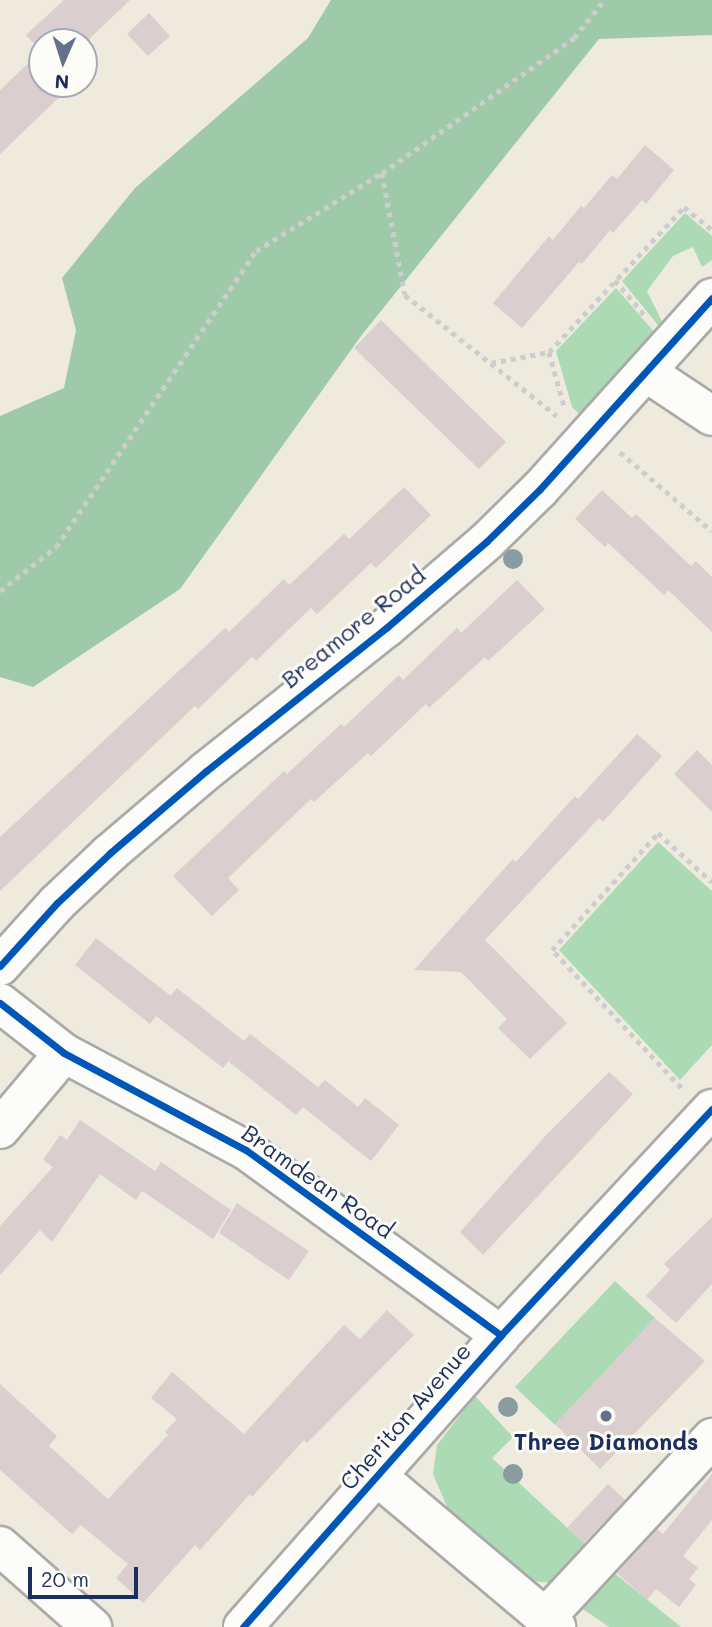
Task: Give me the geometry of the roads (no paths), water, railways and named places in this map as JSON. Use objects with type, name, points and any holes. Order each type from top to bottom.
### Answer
[{"type":"street","name":"Breamore Road","points":[[0,966],[110,853],[433,588],[540,489],[583,431],[658,358],[712,298]]},
{"type":"street","points":[[658,358],[712,416]]},
{"type":"street","name":"Bramdean Road","points":[[0,1003],[64,1053],[246,1150],[500,1335]]},
{"type":"street","points":[[0,1129],[64,1053]]},
{"type":"street","name":"Cheriton Avenue","points":[[243,1627],[500,1335],[709,1112]]},
{"type":"street","points":[[377,1477],[550,1622],[712,1438]]},
{"type":"street","points":[[3,1555],[92,1627]]},
{"type":"place","name":"Three Diamonds","points":[[606,1416]]}]
